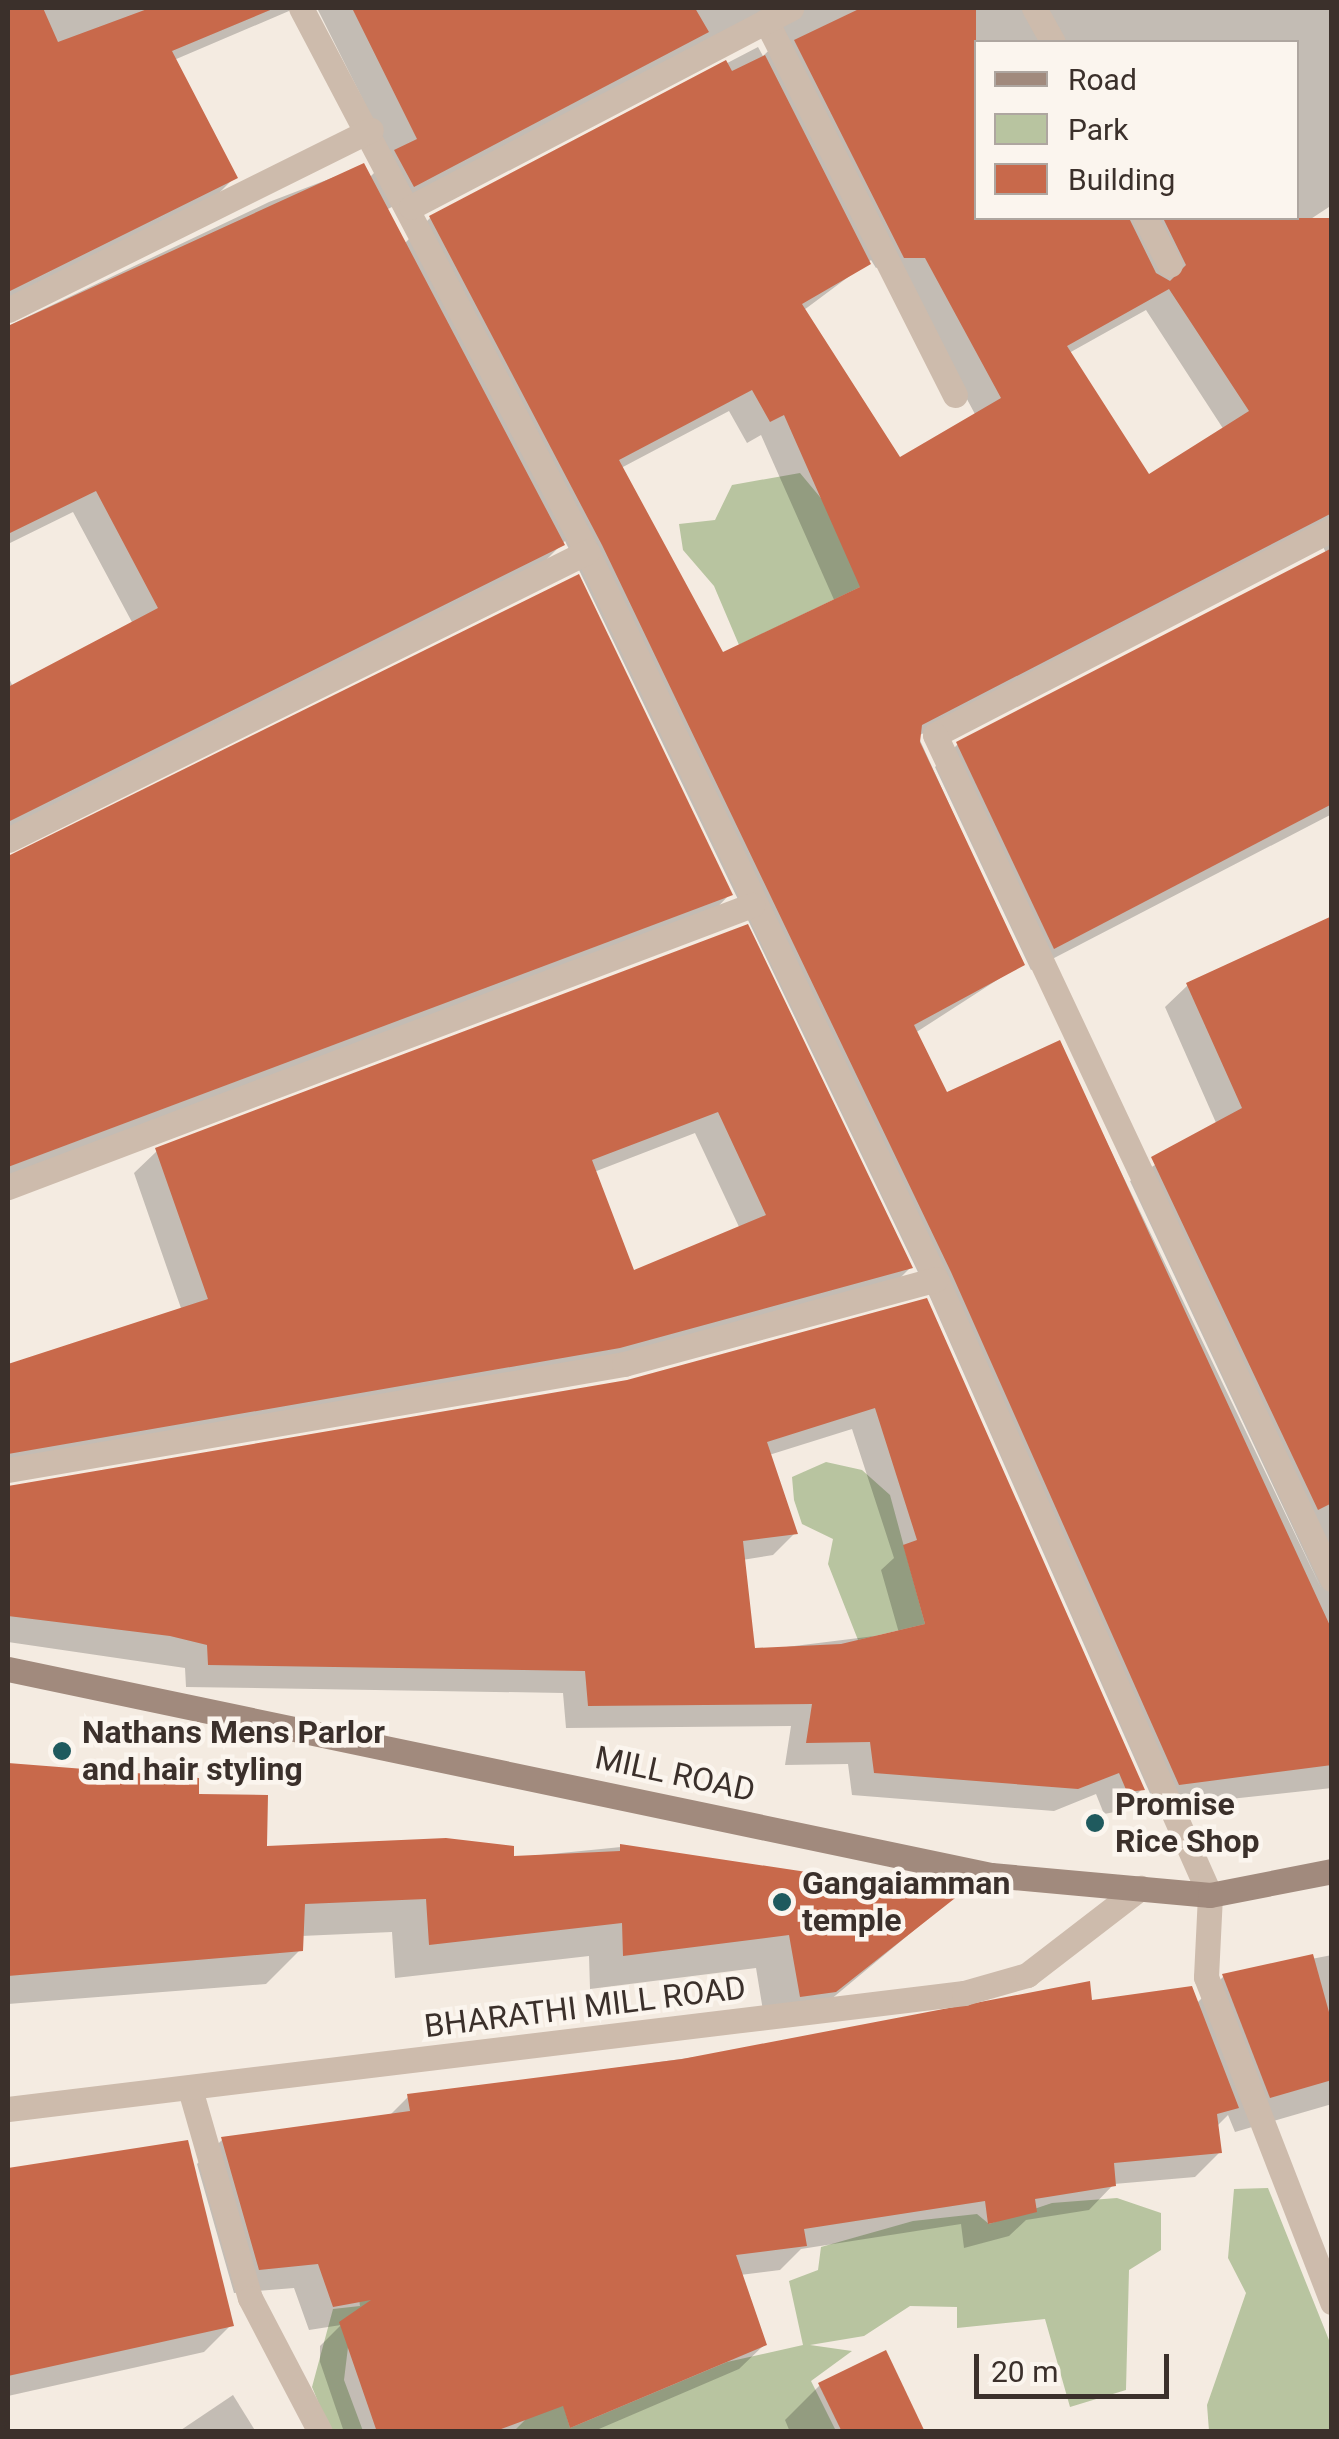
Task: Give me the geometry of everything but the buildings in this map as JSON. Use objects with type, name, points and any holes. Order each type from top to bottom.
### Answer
[{"type":"main road","name":"MILL ROAD","points":[[8,1669],[991,1876],[1210,1895],[1332,1871]]},
{"type":"street","points":[[301,8],[412,207],[587,552],[752,905],[936,1278],[1210,1895],[1206,1978],[1332,2302]]},
{"type":"street","points":[[412,207],[791,8]]},
{"type":"street","points":[[1034,8],[1051,40]]},
{"type":"street","points":[[766,20],[955,395]]},
{"type":"street","points":[[8,310],[371,130]]},
{"type":"street","points":[[1146,220],[1170,265]]},
{"type":"street","points":[[1332,528],[935,735],[1200,1283],[1332,1579]]},
{"type":"street","points":[[8,840],[587,552]]},
{"type":"street","points":[[8,1186],[752,905]]},
{"type":"street","points":[[8,1470],[624,1364],[936,1278]]},
{"type":"street","name":"BHARATHI MILL ROAD","points":[[8,2109],[964,1992],[1026,1975],[1140,1888]]},
{"type":"street","points":[[190,2089],[250,2298],[320,2432]]},
{"type":"green space","points":[[800,473],[885,575],[739,645],[714,586],[683,550],[679,524],[715,520],[732,485]]},
{"type":"green space","points":[[826,1462],[862,1470],[890,1495],[925,1624],[858,1640],[828,1564],[833,1539],[802,1524],[794,1500],[792,1477]]},
{"type":"green space","points":[[1268,2188],[1331,2345],[1331,2431],[1209,2431],[1207,2405],[1246,2293],[1228,2258],[1234,2189]]},
{"type":"green space","points":[[1117,2198],[1161,2213],[1161,2250],[1129,2270],[1126,2390],[1070,2407],[1045,2319],[957,2328],[957,2307],[910,2306],[864,2336],[810,2345],[852,2351],[811,2381],[836,2431],[514,2431],[525,2420],[348,2347],[344,2380],[363,2431],[330,2431],[312,2387],[333,2309],[360,2306],[356,2276],[543,2335],[570,2428],[727,2362],[803,2345],[789,2281],[818,2270],[821,2247],[913,2221],[977,2214],[989,2224],[1052,2203]]},
{"type":"place","name":"Nathans Mens Parlor and hair styling","points":[[62,1751]]},
{"type":"place","name":"Promise Rice Shop","points":[[1095,1823]]},
{"type":"place","name":"Gangaiamman temple","points":[[782,1902]]}]
